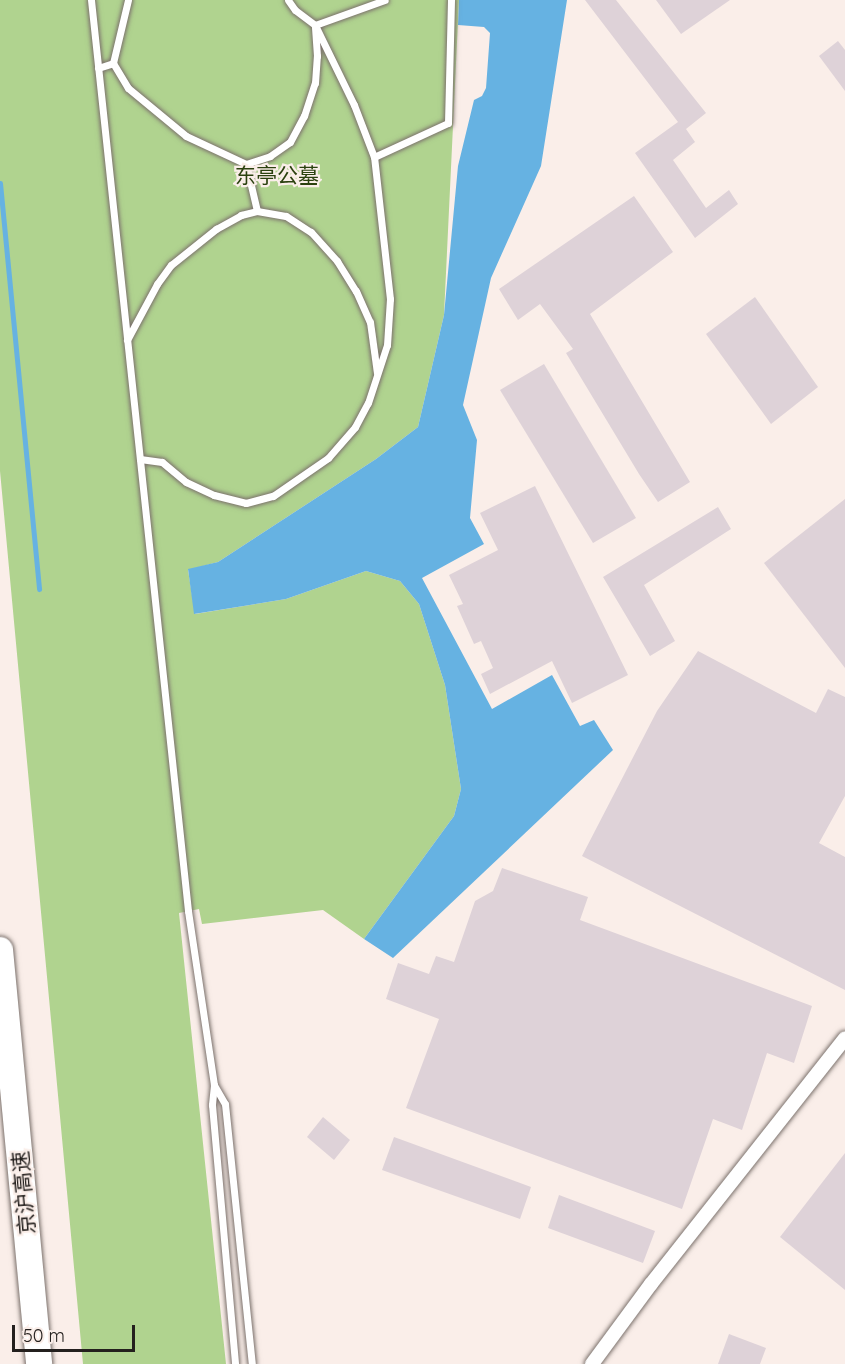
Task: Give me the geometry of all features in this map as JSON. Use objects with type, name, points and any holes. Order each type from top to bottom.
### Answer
[{"type":"highway","name":"京沪高速","points":[[0,950],[39,1364]]},
{"type":"street","points":[[592,1364],[651,1284],[845,1038]]},
{"type":"lane","points":[[91,0],[188,911],[214,1085],[212,1105],[236,1364]]},
{"type":"lane","points":[[128,0],[113,63],[128,88],[186,136],[246,164],[270,156],[290,142],[304,116],[315,83],[317,56],[315,25]]},
{"type":"lane","points":[[140,459],[162,462],[186,482],[214,495],[246,503],[273,496],[328,458],[355,427],[368,403],[387,345],[390,299],[374,157],[354,105],[315,25],[295,10],[288,0]]},
{"type":"lane","points":[[315,25],[385,0]]},
{"type":"lane","points":[[374,157],[448,123],[451,0]]},
{"type":"lane","points":[[98,69],[113,63]]},
{"type":"lane","points":[[246,164],[257,211]]},
{"type":"lane","points":[[127,340],[157,284],[171,265],[216,228],[241,215],[257,211],[286,216],[311,231],[337,261],[356,291],[370,322],[377,375]]},
{"type":"lane","points":[[214,1085],[225,1104],[252,1364]]},
{"type":"green space","name":"东亭公墓","points":[[0,0],[459,0],[444,315],[418,427],[376,459],[218,562],[188,570],[195,614],[286,599],[366,571],[400,581],[419,604],[445,685],[461,789],[454,816],[364,939],[323,910],[202,924],[199,909],[179,913],[226,1364],[83,1364],[0,471]]},
{"type":"water","points":[[459,0],[567,0],[541,166],[491,278],[463,405],[477,440],[470,518],[484,544],[422,578],[492,709],[552,675],[580,726],[594,720],[613,750],[393,958],[364,939],[454,816],[461,789],[445,685],[419,604],[400,581],[366,571],[286,599],[194,614],[188,569],[218,562],[376,459],[418,427],[444,315],[458,166],[474,100],[482,96],[486,88],[490,33],[484,27],[458,25]]},
{"type":"building","points":[[585,0],[616,0],[706,113],[686,129],[695,142],[673,160],[706,208],[729,190],[738,204],[695,238],[635,153],[678,122]]},
{"type":"building","points":[[656,0],[730,0],[681,34]]},
{"type":"building","points":[[838,41],[845,50],[845,91],[819,56]]},
{"type":"building","points":[[634,196],[673,252],[590,314],[690,482],[658,502],[566,353],[573,349],[540,304],[518,320],[499,289]]},
{"type":"building","points":[[755,297],[818,387],[771,424],[706,334]]},
{"type":"building","points":[[544,364],[636,518],[593,543],[500,390]]},
{"type":"building","points":[[535,486],[628,675],[572,703],[552,661],[490,694],[481,674],[493,668],[481,641],[474,644],[457,606],[463,604],[449,575],[498,550],[480,513]]},
{"type":"building","points":[[845,499],[845,668],[764,563]]},
{"type":"building","points":[[718,507],[731,529],[644,585],[675,641],[650,656],[603,577]]},
{"type":"building","points":[[698,651],[816,713],[828,689],[845,697],[845,796],[819,843],[845,857],[845,990],[582,856],[657,711]]},
{"type":"building","points":[[502,868],[588,897],[580,920],[812,1006],[794,1063],[767,1053],[742,1130],[713,1119],[682,1209],[406,1108],[439,1019],[386,999],[398,963],[429,974],[436,956],[454,962],[475,901],[493,891]]},
{"type":"building","points":[[323,1117],[350,1140],[334,1160],[307,1137]]},
{"type":"building","points":[[394,1137],[531,1187],[520,1219],[382,1170]]},
{"type":"building","points":[[845,1153],[845,1290],[780,1237]]},
{"type":"building","points":[[559,1195],[655,1231],[643,1263],[548,1228]]},
{"type":"building","points":[[729,1334],[766,1348],[760,1364],[718,1364]]},
{"type":"waterway","points":[[0,183],[39,589]]}]
